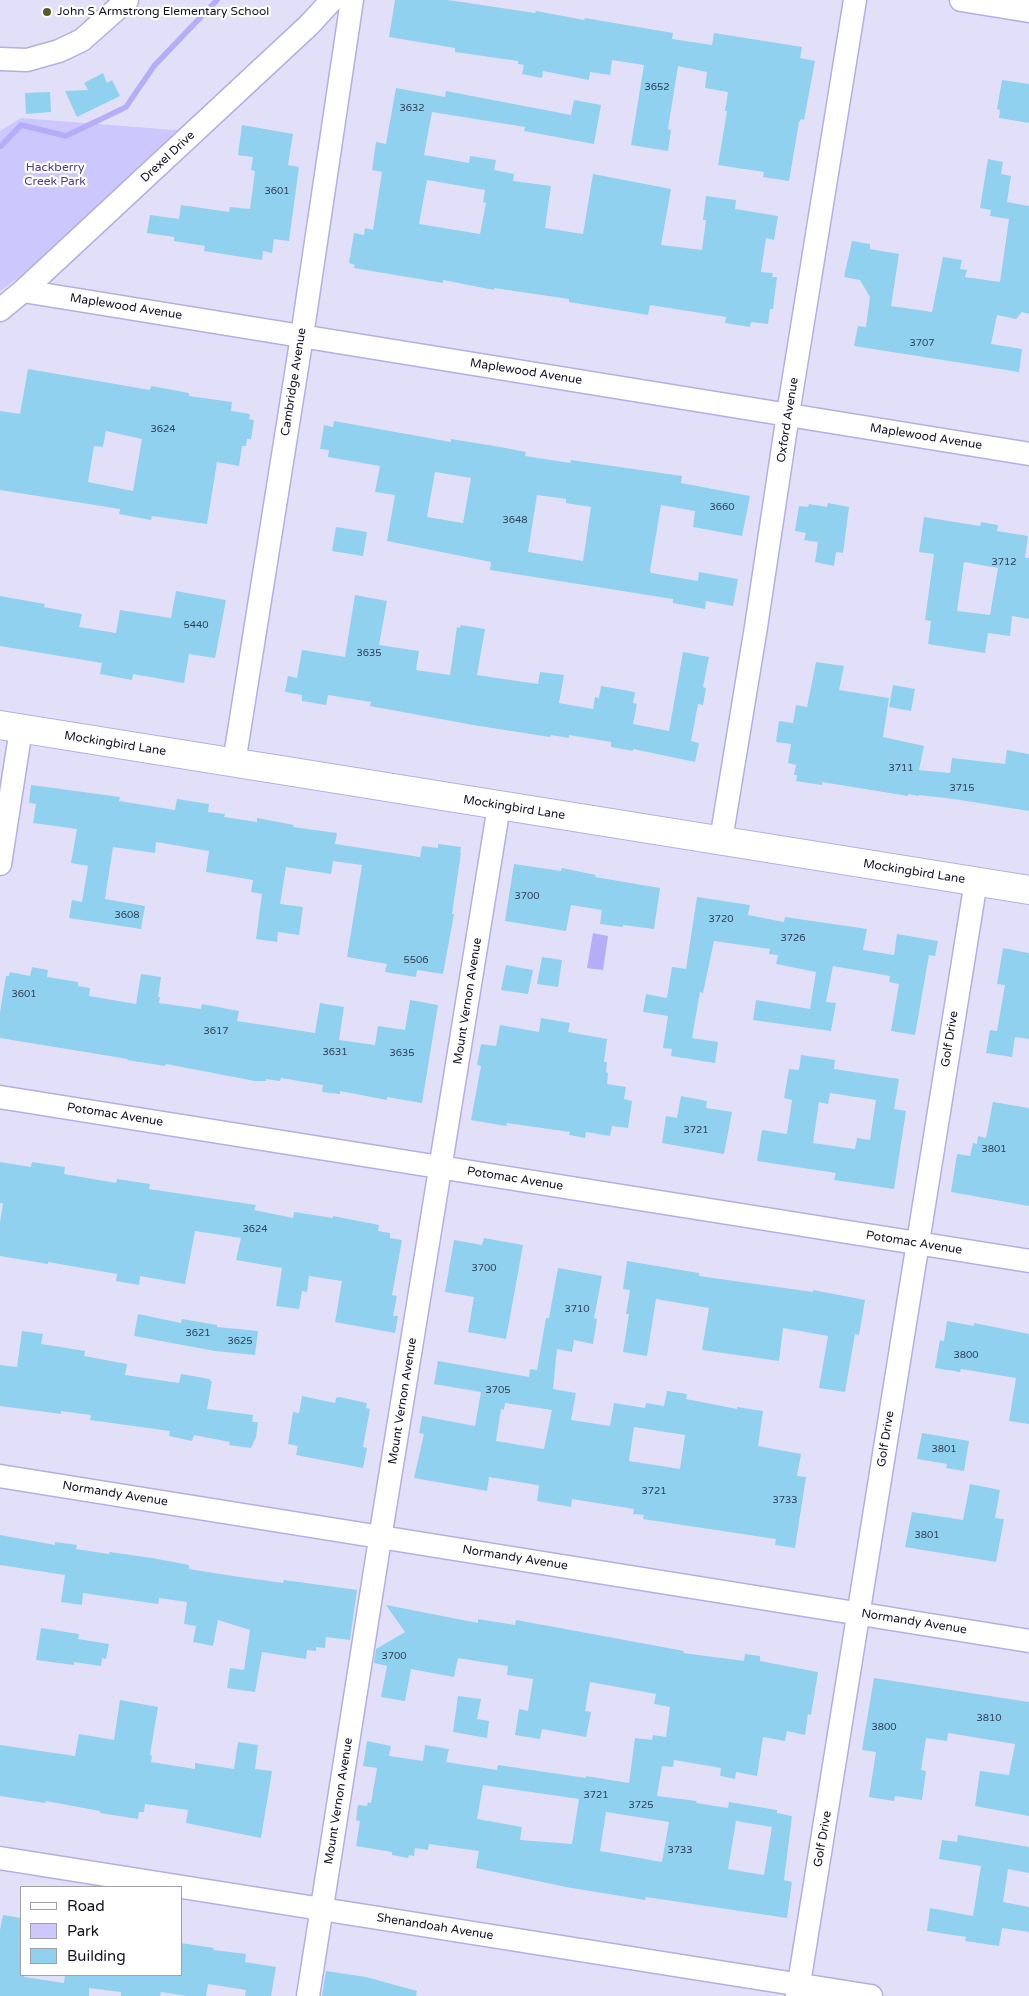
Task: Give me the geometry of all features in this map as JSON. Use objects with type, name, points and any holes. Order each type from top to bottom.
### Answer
[{"type":"main road","name":"Mockingbird Lane","points":[[11,727],[1029,890]]},
{"type":"street","points":[[0,60],[27,60],[59,51],[82,40],[127,0]]},
{"type":"street","name":"Drexel Drive","points":[[0,310],[23,291],[310,25],[332,0]]},
{"type":"street","name":"Cambridge Avenue","points":[[234,763],[302,336],[352,0]]},
{"type":"street","name":"Oxford Avenue","points":[[721,840],[855,0]]},
{"type":"street","points":[[961,0],[1029,11]]},
{"type":"street","name":"Maplewood Avenue","points":[[23,291],[1029,454]]},
{"type":"street","points":[[0,864],[11,727]]},
{"type":"street","name":"Mount Vernon Avenue","points":[[308,1996],[380,1537],[442,1167],[499,806]]},
{"type":"street","name":"Golf Drive","points":[[798,1990],[830,1801],[858,1613],[976,882]]},
{"type":"street","name":"Potomac Avenue","points":[[0,1097],[1029,1261]]},
{"type":"street","name":"Normandy Avenue","points":[[0,1476],[1029,1641]]},
{"type":"street","name":"Shenandoah Avenue","points":[[0,1858],[173,1886]]},
{"type":"street","name":"Shenandoah Avenue","points":[[182,1887],[798,1990],[871,1996]]},
{"type":"green space","name":"Hackberry Creek Park","points":[[21,118],[187,131],[24,274],[0,291],[0,131]]},
{"type":"shaded area","points":[[593,933],[608,936],[603,970],[587,968]]},
{"type":"building","points":[[395,0],[448,0],[535,13],[536,11],[673,33],[672,39],[712,45],[714,33],[802,47],[800,58],[815,61],[804,120],[801,119],[799,122],[789,181],[763,177],[764,172],[718,165],[727,111],[725,111],[728,92],[705,88],[707,72],[678,66],[668,129],[671,130],[668,151],[631,145],[644,65],[612,60],[610,75],[590,72],[589,80],[543,71],[542,78],[522,74],[524,65],[518,64],[518,61],[455,52],[455,48],[389,37]]},
{"type":"building","points":[[103,73],[107,83],[112,80],[120,96],[77,117],[65,91],[88,90],[84,83]]},
{"type":"building","points":[[1002,80],[1029,84],[1029,123],[999,118],[1000,110],[997,109]]},
{"type":"building","points":[[396,88],[445,97],[446,91],[571,115],[574,100],[601,105],[594,144],[524,131],[525,127],[432,112],[424,155],[469,163],[470,156],[496,160],[494,170],[514,174],[513,181],[551,186],[545,228],[583,234],[593,174],[671,189],[661,245],[702,250],[706,220],[703,220],[706,196],[736,200],[735,209],[778,216],[774,240],[766,238],[761,272],[773,273],[772,277],[777,277],[773,309],[770,309],[768,324],[751,322],[750,327],[725,323],[726,317],[650,305],[648,315],[569,302],[569,299],[494,288],[494,290],[443,280],[443,283],[354,268],[355,265],[349,263],[354,233],[364,235],[365,228],[373,230],[382,172],[372,170],[376,142],[386,144]],"holes":[[[427,180],[485,190],[483,202],[486,203],[480,234],[419,224]]]},
{"type":"building","points":[[50,92],[51,112],[26,114],[25,93]]},
{"type":"building","points":[[242,125],[293,134],[288,165],[299,167],[289,241],[274,239],[272,253],[263,251],[262,260],[204,251],[205,246],[174,241],[174,237],[147,233],[150,215],[179,219],[181,205],[229,212],[230,207],[250,209],[255,171],[251,170],[253,157],[238,155]]},
{"type":"building","points":[[988,159],[1003,162],[1001,174],[1011,176],[1007,202],[1029,206],[1029,314],[1022,312],[1016,319],[997,315],[991,344],[1022,349],[1019,372],[854,346],[858,326],[866,327],[870,297],[860,280],[844,277],[852,241],[870,244],[870,249],[899,254],[891,306],[932,312],[943,257],[962,260],[960,269],[967,270],[965,277],[1000,282],[1009,219],[990,216],[991,210],[980,208]]},
{"type":"building","points":[[28,369],[150,390],[151,386],[189,393],[189,396],[232,402],[231,411],[250,414],[249,419],[254,420],[251,439],[247,439],[246,446],[242,446],[239,466],[217,462],[207,524],[152,516],[151,520],[119,514],[120,509],[0,490],[0,411],[20,414]],"holes":[[[106,431],[142,439],[133,491],[88,482],[94,446],[103,447]]]},
{"type":"building","points":[[334,421],[451,442],[451,439],[500,447],[526,452],[525,456],[570,463],[571,460],[682,476],[681,483],[750,496],[742,536],[693,527],[695,511],[661,505],[650,571],[651,573],[698,581],[699,572],[738,579],[733,606],[706,601],[705,609],[673,603],[673,599],[490,570],[491,562],[387,541],[395,495],[375,492],[380,466],[328,457],[329,450],[320,449],[324,425],[333,427]],"holes":[[[435,472],[471,478],[463,523],[427,517]],[[537,495],[566,499],[566,503],[591,507],[583,561],[528,552]]]},
{"type":"building","points":[[828,503],[849,507],[843,553],[836,552],[834,566],[815,562],[818,542],[804,540],[806,533],[795,531],[799,506],[808,507],[809,504],[827,507]]},
{"type":"building","points":[[924,517],[980,526],[981,522],[998,525],[997,531],[1028,536],[1025,558],[1029,558],[1029,619],[1012,616],[1010,636],[988,633],[985,653],[928,644],[931,621],[925,620],[934,554],[919,552]],"holes":[[[964,562],[998,568],[990,615],[957,611]]]},
{"type":"building","points":[[336,527],[367,532],[363,556],[332,551]]},
{"type":"building","points":[[176,591],[226,600],[215,658],[189,654],[184,683],[133,674],[132,680],[100,674],[102,663],[0,646],[0,596],[45,604],[44,607],[82,614],[79,627],[116,633],[120,610],[171,618]]},
{"type":"building","points":[[355,595],[387,601],[379,645],[419,651],[416,670],[450,675],[457,627],[460,628],[461,625],[485,629],[477,675],[538,684],[540,672],[564,675],[559,703],[593,709],[595,697],[599,698],[601,686],[635,692],[633,703],[637,704],[633,724],[669,731],[683,652],[709,657],[703,687],[706,688],[703,705],[698,704],[691,741],[699,743],[695,762],[633,749],[633,751],[611,747],[611,742],[569,735],[569,738],[551,735],[550,737],[473,725],[370,706],[371,702],[328,695],[326,705],[302,701],[302,695],[285,692],[288,676],[297,678],[302,650],[345,657]]},
{"type":"building","points":[[816,662],[844,666],[839,690],[889,698],[883,737],[924,746],[919,770],[950,773],[952,758],[1005,764],[1007,750],[1029,754],[1029,811],[954,799],[908,794],[908,796],[822,782],[822,785],[796,781],[797,775],[794,775],[796,765],[788,763],[791,744],[776,742],[779,721],[793,723],[796,705],[807,707]]},
{"type":"building","points":[[893,685],[915,689],[911,711],[889,707]]},
{"type":"building","points":[[31,785],[120,797],[119,801],[175,810],[177,799],[209,804],[208,812],[225,814],[224,817],[257,822],[257,818],[294,825],[293,827],[337,833],[335,844],[420,857],[422,846],[438,848],[438,844],[461,847],[452,914],[454,914],[443,974],[417,970],[416,977],[385,972],[387,964],[347,957],[362,865],[333,861],[331,874],[286,867],[280,904],[303,907],[299,935],[278,932],[277,942],[256,939],[262,894],[251,892],[253,880],[206,872],[209,851],[156,842],[155,853],[113,847],[105,899],[145,906],[141,929],[69,918],[72,900],[82,902],[88,866],[71,863],[77,829],[33,823],[36,804],[29,803]]},
{"type":"building","points":[[514,864],[561,871],[562,868],[596,875],[595,877],[660,888],[654,929],[600,924],[602,910],[571,905],[566,931],[505,921]]},
{"type":"building","points":[[697,897],[750,905],[748,915],[784,922],[785,917],[867,929],[863,950],[894,955],[897,934],[938,941],[935,956],[929,955],[915,1035],[891,1031],[899,984],[889,982],[890,976],[833,966],[826,1002],[836,1003],[831,1031],[753,1020],[756,1000],[810,1009],[816,972],[776,964],[778,955],[769,954],[770,949],[714,941],[703,993],[700,992],[692,1038],[718,1042],[715,1063],[671,1056],[672,1049],[663,1048],[668,1016],[643,1012],[646,994],[667,998],[672,967],[686,969]]},
{"type":"building","points":[[1003,948],[1029,953],[1029,1039],[1015,1037],[1012,1057],[986,1053],[990,1030],[997,1031],[1005,985],[997,984]]},
{"type":"building","points":[[542,957],[562,960],[558,987],[537,984]]},
{"type":"building","points":[[506,965],[533,970],[528,994],[501,990]]},
{"type":"building","points":[[32,967],[48,970],[47,977],[78,982],[78,986],[90,988],[89,996],[136,1004],[141,974],[161,977],[159,1003],[201,1009],[202,1004],[239,1011],[237,1021],[315,1033],[320,1003],[344,1007],[339,1040],[375,1045],[378,1026],[405,1030],[410,1000],[438,1005],[422,1103],[387,1097],[387,1100],[340,1091],[340,1094],[322,1092],[323,1085],[281,1078],[280,1081],[266,1079],[266,1081],[255,1081],[166,1064],[165,1066],[0,1038],[0,1012],[6,976],[9,976],[10,972],[30,976]]},
{"type":"building","points":[[541,1018],[570,1023],[568,1032],[607,1039],[604,1062],[607,1062],[607,1084],[626,1087],[624,1099],[632,1101],[628,1128],[612,1126],[610,1136],[586,1132],[585,1138],[569,1135],[570,1132],[507,1123],[506,1126],[471,1120],[481,1066],[477,1065],[481,1044],[496,1046],[500,1025],[539,1032]]},
{"type":"building","points":[[801,1055],[835,1060],[834,1069],[899,1079],[894,1109],[906,1111],[894,1189],[834,1180],[836,1173],[757,1161],[762,1130],[787,1134],[792,1100],[784,1098],[789,1069],[799,1070]],"holes":[[[830,1093],[876,1100],[870,1140],[857,1138],[855,1149],[813,1143],[819,1102],[828,1104]]]},
{"type":"building","points":[[681,1096],[707,1101],[706,1108],[732,1112],[724,1154],[662,1143],[666,1116],[677,1118]]},
{"type":"building","points":[[993,1102],[1029,1108],[1029,1206],[951,1192],[957,1154],[970,1156],[973,1143],[977,1144],[978,1136],[986,1138]]},
{"type":"building","points":[[0,1162],[31,1167],[32,1162],[65,1167],[64,1174],[116,1183],[117,1179],[150,1184],[149,1189],[256,1205],[254,1210],[293,1218],[294,1212],[333,1218],[333,1216],[379,1225],[378,1231],[390,1233],[390,1238],[402,1240],[392,1295],[397,1296],[393,1316],[398,1316],[395,1333],[335,1322],[342,1281],[309,1276],[307,1292],[302,1291],[299,1309],[276,1306],[282,1268],[236,1260],[241,1238],[195,1231],[185,1284],[140,1276],[139,1285],[116,1281],[117,1274],[0,1256],[0,1223],[3,1203],[0,1203]]},
{"type":"building","points":[[484,1238],[523,1245],[506,1339],[468,1332],[474,1297],[445,1292],[454,1240],[482,1245]]},
{"type":"building","points":[[627,1261],[699,1273],[699,1276],[813,1292],[813,1290],[865,1300],[859,1335],[855,1334],[845,1392],[819,1388],[828,1336],[783,1328],[779,1361],[702,1350],[709,1308],[656,1299],[647,1356],[623,1352],[629,1314],[626,1314],[630,1290],[623,1289]]},
{"type":"building","points":[[558,1268],[602,1276],[594,1318],[597,1319],[593,1344],[574,1340],[572,1352],[557,1349],[553,1389],[576,1393],[571,1420],[610,1426],[614,1403],[645,1408],[646,1403],[664,1406],[667,1391],[687,1394],[686,1399],[737,1409],[737,1407],[763,1411],[758,1446],[801,1454],[797,1476],[806,1477],[795,1548],[775,1545],[776,1539],[643,1519],[644,1515],[633,1514],[634,1509],[572,1499],[571,1507],[537,1501],[539,1486],[537,1485],[489,1477],[487,1491],[414,1478],[424,1434],[419,1433],[422,1416],[475,1426],[481,1392],[434,1384],[438,1361],[529,1377],[530,1369],[537,1370],[546,1318],[549,1318]],"holes":[[[505,1403],[552,1410],[544,1449],[496,1441],[501,1409],[504,1410]],[[634,1427],[685,1435],[680,1469],[629,1461]]]},
{"type":"building","points":[[138,1314],[181,1323],[182,1319],[217,1325],[217,1327],[258,1331],[255,1355],[215,1351],[134,1336]]},
{"type":"building","points":[[947,1321],[974,1326],[974,1323],[1029,1334],[1029,1424],[1009,1421],[1016,1378],[961,1369],[960,1372],[935,1368],[940,1340],[944,1341]]},
{"type":"building","points":[[22,1331],[43,1334],[41,1344],[85,1351],[84,1356],[127,1364],[125,1375],[179,1383],[181,1374],[210,1379],[212,1381],[207,1409],[253,1415],[252,1422],[258,1422],[256,1437],[251,1448],[229,1445],[230,1442],[194,1435],[192,1441],[169,1436],[170,1431],[90,1420],[91,1415],[61,1411],[61,1414],[0,1406],[0,1365],[17,1367]]},
{"type":"building","points":[[302,1396],[335,1403],[336,1398],[339,1397],[367,1403],[366,1408],[370,1409],[363,1447],[367,1448],[363,1468],[296,1455],[298,1446],[288,1444],[293,1412],[299,1413]]},
{"type":"building","points":[[922,1433],[969,1441],[964,1471],[946,1468],[947,1464],[917,1459]]},
{"type":"building","points":[[970,1484],[1000,1490],[995,1518],[1004,1519],[996,1562],[905,1547],[912,1512],[963,1520]]},
{"type":"building","points":[[0,1535],[55,1545],[55,1542],[77,1545],[76,1549],[109,1554],[110,1552],[152,1558],[189,1565],[189,1569],[233,1576],[283,1583],[284,1580],[357,1590],[350,1640],[326,1637],[325,1648],[316,1647],[316,1651],[307,1650],[306,1659],[262,1652],[255,1692],[227,1688],[230,1668],[244,1670],[250,1630],[218,1620],[213,1646],[193,1642],[196,1626],[184,1624],[187,1602],[159,1598],[158,1604],[83,1593],[82,1605],[61,1602],[65,1575],[0,1565]]},
{"type":"building","points":[[386,1605],[478,1623],[478,1619],[515,1625],[516,1620],[684,1651],[683,1653],[744,1661],[745,1654],[760,1656],[760,1661],[818,1672],[811,1715],[808,1714],[805,1735],[787,1731],[785,1741],[763,1737],[757,1776],[736,1772],[735,1779],[720,1776],[721,1768],[674,1760],[673,1767],[662,1766],[657,1796],[697,1801],[696,1803],[728,1808],[729,1802],[777,1810],[777,1813],[792,1816],[784,1880],[792,1882],[787,1918],[646,1897],[645,1900],[566,1887],[476,1868],[479,1851],[429,1844],[428,1850],[415,1848],[414,1856],[409,1855],[408,1858],[392,1855],[392,1852],[356,1846],[360,1821],[356,1820],[358,1805],[367,1806],[368,1802],[371,1803],[377,1768],[363,1766],[367,1741],[391,1746],[389,1756],[423,1761],[425,1745],[449,1749],[446,1762],[497,1770],[498,1765],[629,1783],[635,1738],[652,1740],[653,1735],[666,1737],[670,1707],[654,1704],[656,1694],[590,1682],[585,1711],[591,1712],[586,1737],[542,1729],[540,1739],[515,1735],[519,1709],[528,1711],[533,1679],[507,1675],[508,1666],[458,1658],[454,1677],[411,1669],[405,1701],[381,1697],[387,1666],[374,1663],[376,1649],[405,1632]],"holes":[[[483,1785],[579,1799],[572,1844],[520,1840],[522,1827],[477,1819]],[[606,1812],[669,1822],[662,1862],[600,1851]],[[736,1821],[772,1827],[764,1875],[728,1869]]]},
{"type":"building","points":[[41,1628],[79,1634],[78,1639],[109,1644],[106,1659],[102,1658],[101,1666],[74,1662],[74,1665],[36,1660]]},
{"type":"building","points":[[874,1678],[1029,1702],[1029,1816],[975,1806],[980,1771],[1009,1775],[1015,1744],[948,1733],[947,1741],[926,1738],[921,1770],[926,1771],[922,1800],[895,1796],[894,1801],[869,1797],[876,1752],[862,1750]]},
{"type":"building","points":[[458,1696],[481,1699],[477,1719],[489,1721],[487,1738],[453,1732]]},
{"type":"building","points":[[120,1700],[158,1707],[150,1755],[152,1756],[151,1762],[195,1769],[195,1763],[234,1769],[238,1742],[258,1745],[255,1769],[272,1771],[261,1838],[186,1823],[188,1810],[145,1804],[144,1812],[139,1812],[138,1819],[46,1801],[45,1803],[0,1796],[0,1745],[75,1756],[79,1734],[114,1740]]},
{"type":"building","points":[[958,1835],[1029,1847],[1029,1873],[1008,1869],[1003,1902],[1029,1907],[1029,1932],[1002,1928],[999,1946],[965,1941],[966,1937],[927,1931],[930,1908],[973,1916],[981,1866],[939,1859],[942,1840],[957,1842]]},
{"type":"building","points":[[3,1915],[20,1918],[20,1976],[24,1977],[64,1983],[65,1976],[182,1976],[182,1943],[214,1948],[213,1950],[246,1954],[245,1962],[276,1967],[271,1996],[245,1996],[246,1990],[208,1984],[206,1996],[187,1996],[161,1992],[160,1996],[121,1996],[121,1992],[89,1988],[89,1996],[0,1996],[0,1930]]},
{"type":"building","points":[[326,1971],[366,1977],[417,1991],[416,1996],[322,1996]]},
{"type":"waterway","points":[[1,146],[21,125],[66,136],[126,107],[154,66],[217,0]]},
{"type":"place","name":"John S Armstrong Elementary School","points":[[47,12]]}]
